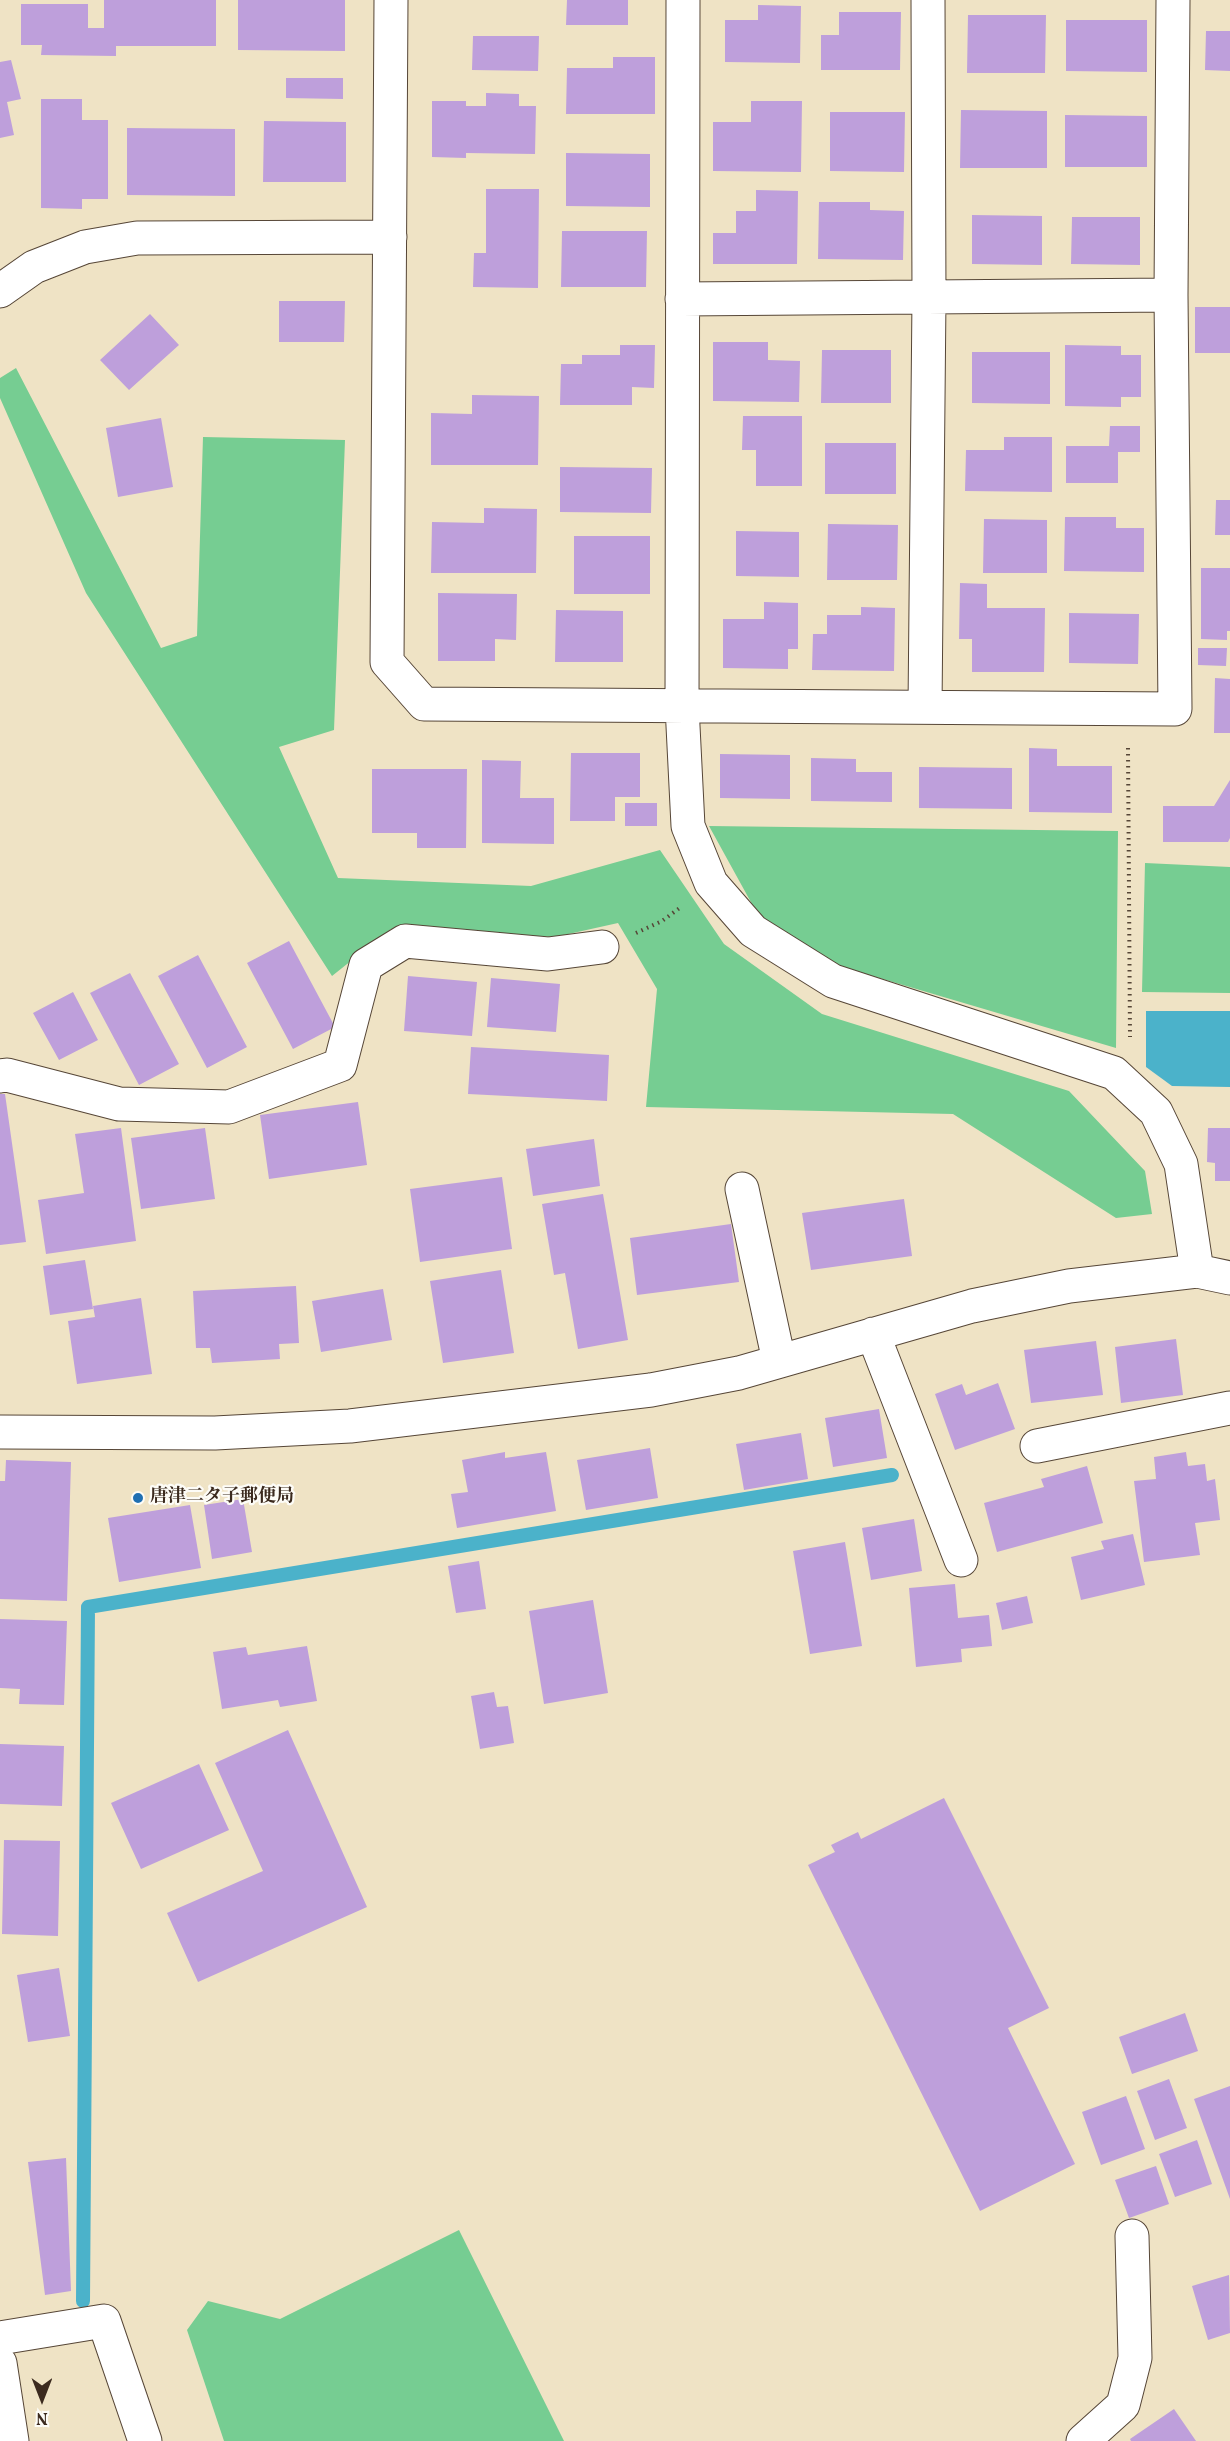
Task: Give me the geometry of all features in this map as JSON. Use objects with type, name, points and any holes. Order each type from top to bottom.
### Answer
[{"type":"street","points":[[391,0],[387,662],[424,704],[1175,709],[1171,295],[1173,0]]},
{"type":"street","points":[[0,1432],[215,1433],[350,1426],[651,1389],[739,1373],[972,1306],[1058,1288],[1221,1278],[1181,1164],[1156,1112],[1114,1072],[833,981],[753,932],[711,883],[688,826],[682,706],[683,0]]},
{"type":"street","points":[[925,707],[929,298],[928,0]]},
{"type":"street","points":[[0,291],[34,267],[86,247],[137,238],[390,237]]},
{"type":"street","points":[[682,299],[1171,295]]},
{"type":"street","points":[[0,1076],[119,1104],[229,1107],[340,1065],[366,965],[405,941],[548,954],[602,947]]},
{"type":"street","points":[[742,1189],[779,1361]]},
{"type":"street","points":[[873,1334],[961,1560]]},
{"type":"street","points":[[1037,1446],[1230,1408]]},
{"type":"street","points":[[1083,2441],[1123,2405],[1135,2358],[1132,2236]]},
{"type":"street","points":[[0,2338],[104,2321],[145,2441]]},
{"type":"street","points":[[0,2363],[12,2441]]},
{"type":"path","points":[[1114,1072],[1131,1046],[1128,709]]},
{"type":"path","points":[[602,947],[662,921],[711,883]]},
{"type":"green space","points":[[16,368],[161,648],[197,636],[203,437],[345,440],[334,730],[279,747],[338,878],[531,886],[660,850],[724,944],[822,1014],[1069,1091],[1145,1171],[1152,1214],[1116,1218],[953,1114],[646,1107],[657,989],[618,923],[555,937],[391,929],[332,976],[86,593],[0,398],[0,378]]},
{"type":"green space","points":[[709,826],[1118,831],[1116,1048],[842,967],[758,915]]},
{"type":"green space","points":[[1145,863],[1230,867],[1230,993],[1142,992]]},
{"type":"green space","points":[[459,2230],[564,2441],[224,2441],[187,2330],[208,2301],[280,2319]]},
{"type":"water","points":[[1146,1011],[1230,1011],[1230,1087],[1172,1086],[1146,1067]]},
{"type":"building","points":[[104,0],[216,0],[216,46],[116,46],[116,56],[41,55],[42,45],[21,45],[21,4],[88,4],[88,28],[104,28]]},
{"type":"building","points":[[238,0],[345,0],[345,51],[238,50]]},
{"type":"building","points":[[567,0],[628,0],[628,25],[566,25]]},
{"type":"building","points":[[758,5],[801,6],[800,63],[725,62],[725,20],[758,20]]},
{"type":"building","points":[[839,12],[901,12],[900,70],[821,70],[821,35],[839,35]]},
{"type":"building","points":[[968,15],[1046,15],[1045,73],[967,73]]},
{"type":"building","points":[[1066,20],[1147,20],[1147,72],[1066,71]]},
{"type":"building","points":[[1206,31],[1230,31],[1230,71],[1205,70]]},
{"type":"building","points":[[473,36],[539,36],[538,71],[472,70]]},
{"type":"building","points":[[613,57],[655,57],[655,114],[566,114],[567,68],[613,68]]},
{"type":"building","points":[[11,60],[21,99],[7,102],[14,135],[0,138],[0,62]]},
{"type":"building","points":[[286,78],[343,78],[343,99],[286,98]]},
{"type":"building","points":[[486,93],[519,94],[519,106],[536,106],[535,154],[466,153],[466,158],[432,157],[432,101],[466,101],[466,106],[486,106]]},
{"type":"building","points":[[41,99],[82,99],[82,120],[108,120],[108,199],[82,199],[82,209],[41,208]]},
{"type":"building","points":[[751,101],[802,101],[801,172],[713,171],[713,122],[751,122]]},
{"type":"building","points":[[961,110],[1047,111],[1047,168],[960,168]]},
{"type":"building","points":[[830,112],[905,112],[904,172],[830,171]]},
{"type":"building","points":[[1065,115],[1147,116],[1147,167],[1065,167]]},
{"type":"building","points":[[264,121],[346,122],[346,182],[263,182]]},
{"type":"building","points":[[127,128],[235,129],[235,196],[127,195]]},
{"type":"building","points":[[566,153],[650,154],[650,207],[566,206]]},
{"type":"building","points":[[486,189],[539,189],[538,288],[473,287],[474,253],[486,253]]},
{"type":"building","points":[[756,190],[798,191],[797,264],[713,264],[713,233],[736,233],[736,211],[756,211]]},
{"type":"building","points":[[819,202],[870,202],[870,210],[904,211],[903,260],[818,259]]},
{"type":"building","points":[[972,215],[1042,216],[1042,265],[972,264]]},
{"type":"building","points":[[1072,217],[1140,217],[1140,265],[1071,264]]},
{"type":"building","points":[[562,231],[647,231],[646,287],[561,287]]},
{"type":"building","points":[[279,301],[345,301],[344,342],[279,342]]},
{"type":"building","points":[[1195,307],[1230,307],[1230,353],[1195,353]]},
{"type":"building","points":[[150,314],[179,345],[129,390],[100,360]]},
{"type":"building","points":[[713,342],[768,342],[768,360],[800,361],[799,402],[713,401]]},
{"type":"building","points":[[620,345],[655,345],[654,388],[632,387],[632,405],[560,405],[561,364],[582,364],[582,355],[620,355]]},
{"type":"building","points":[[1065,345],[1121,346],[1121,355],[1141,355],[1141,397],[1121,397],[1121,407],[1065,406]]},
{"type":"building","points":[[822,350],[891,350],[891,403],[821,403]]},
{"type":"building","points":[[972,352],[1050,352],[1050,404],[972,403]]},
{"type":"building","points":[[472,395],[539,396],[538,465],[431,465],[431,413],[472,414]]},
{"type":"building","points":[[743,416],[802,416],[802,486],[756,486],[756,450],[742,450]]},
{"type":"building","points":[[161,418],[173,487],[118,497],[106,428]]},
{"type":"building","points":[[1110,426],[1140,426],[1140,452],[1118,452],[1118,483],[1066,483],[1066,446],[1109,446]]},
{"type":"building","points":[[1004,437],[1052,437],[1052,492],[965,491],[966,450],[1004,450]]},
{"type":"building","points":[[825,443],[896,443],[896,494],[825,494]]},
{"type":"building","points":[[560,467],[652,468],[651,513],[560,512]]},
{"type":"building","points":[[1216,500],[1230,500],[1230,535],[1215,535]]},
{"type":"building","points":[[484,508],[537,509],[536,573],[431,573],[432,522],[484,523]]},
{"type":"building","points":[[1065,517],[1116,517],[1116,528],[1144,528],[1144,572],[1064,571]]},
{"type":"building","points":[[984,519],[1047,520],[1047,573],[983,573]]},
{"type":"building","points":[[828,524],[898,525],[897,580],[827,580]]},
{"type":"building","points":[[736,531],[799,532],[799,577],[736,576]]},
{"type":"building","points":[[574,536],[650,536],[650,594],[574,594]]},
{"type":"building","points":[[1201,568],[1230,568],[1230,631],[1227,631],[1227,640],[1201,639]]},
{"type":"building","points":[[960,583],[987,584],[987,608],[1045,608],[1044,672],[972,672],[972,639],[959,639]]},
{"type":"building","points":[[438,593],[517,594],[516,640],[495,639],[495,661],[438,661]]},
{"type":"building","points":[[764,602],[798,603],[798,649],[788,649],[788,669],[723,668],[723,619],[764,619]]},
{"type":"building","points":[[861,607],[895,608],[894,671],[812,670],[813,634],[827,634],[827,615],[861,615]]},
{"type":"building","points":[[556,610],[623,611],[623,662],[555,662]]},
{"type":"building","points":[[1069,613],[1139,614],[1138,664],[1069,663]]},
{"type":"building","points":[[1198,648],[1227,648],[1226,666],[1198,665]]},
{"type":"building","points":[[1215,678],[1230,679],[1230,733],[1214,733]]},
{"type":"building","points":[[1029,748],[1057,749],[1057,766],[1112,766],[1112,813],[1029,812]]},
{"type":"building","points":[[571,753],[640,753],[640,797],[615,797],[615,821],[570,821]]},
{"type":"building","points":[[720,754],[790,755],[790,799],[720,798]]},
{"type":"building","points":[[811,758],[856,759],[856,772],[892,772],[892,802],[811,801]]},
{"type":"building","points":[[482,760],[521,761],[520,798],[554,798],[554,844],[482,843]]},
{"type":"building","points":[[919,767],[1012,768],[1012,809],[919,808]]},
{"type":"building","points":[[372,769],[467,769],[466,848],[417,848],[417,833],[372,833]]},
{"type":"building","points":[[1230,780],[1230,838],[1228,842],[1163,842],[1163,806],[1214,806]]},
{"type":"building","points":[[625,803],[657,803],[657,826],[625,826]]},
{"type":"building","points":[[289,941],[335,1027],[293,1049],[247,963]]},
{"type":"building","points":[[198,955],[247,1047],[207,1068],[158,976]]},
{"type":"building","points":[[130,973],[179,1064],[139,1085],[90,993]]},
{"type":"building","points":[[408,976],[477,982],[472,1036],[404,1031]]},
{"type":"building","points":[[491,978],[560,984],[556,1032],[487,1027]]},
{"type":"building","points":[[73,992],[98,1040],[59,1060],[33,1013]]},
{"type":"building","points":[[471,1047],[609,1055],[607,1101],[468,1094]]},
{"type":"building","points":[[0,1094],[5,1094],[26,1242],[0,1245]]},
{"type":"building","points":[[358,1102],[367,1165],[269,1179],[260,1115]]},
{"type":"building","points":[[121,1128],[136,1241],[46,1254],[38,1200],[84,1193],[75,1134]]},
{"type":"building","points":[[205,1128],[215,1199],[141,1209],[131,1138]]},
{"type":"building","points":[[1208,1128],[1230,1128],[1230,1181],[1215,1181],[1215,1163],[1207,1162]]},
{"type":"building","points":[[594,1139],[600,1186],[533,1196],[526,1149]]},
{"type":"building","points":[[502,1177],[512,1249],[420,1262],[410,1189]]},
{"type":"building","points":[[603,1194],[628,1340],[578,1349],[565,1273],[554,1275],[542,1204]]},
{"type":"building","points":[[904,1199],[912,1256],[811,1270],[802,1213]]},
{"type":"building","points":[[731,1224],[739,1282],[637,1295],[630,1238]]},
{"type":"building","points":[[85,1260],[93,1309],[50,1315],[43,1266]]},
{"type":"building","points":[[501,1270],[514,1353],[443,1363],[430,1281]]},
{"type":"building","points":[[296,1286],[299,1343],[279,1344],[280,1359],[212,1363],[210,1348],[196,1348],[193,1291]]},
{"type":"building","points":[[383,1289],[392,1340],[321,1352],[312,1301]]},
{"type":"building","points":[[141,1298],[152,1374],[77,1384],[68,1321],[95,1317],[93,1306]]},
{"type":"building","points":[[1176,1339],[1183,1395],[1121,1403],[1115,1347]]},
{"type":"building","points":[[1096,1341],[1103,1395],[1031,1403],[1024,1350]]},
{"type":"building","points":[[998,1383],[1015,1429],[955,1450],[935,1394],[962,1384],[966,1395]]},
{"type":"building","points":[[879,1409],[887,1458],[833,1467],[825,1418]]},
{"type":"building","points":[[801,1433],[808,1479],[744,1490],[736,1444]]},
{"type":"building","points":[[650,1448],[658,1498],[586,1510],[577,1460]]},
{"type":"building","points":[[505,1452],[505,1458],[546,1452],[556,1511],[457,1528],[451,1494],[468,1492],[462,1460]]},
{"type":"building","points":[[1186,1452],[1188,1466],[1205,1464],[1207,1481],[1215,1479],[1220,1520],[1195,1523],[1200,1555],[1144,1562],[1134,1481],[1156,1479],[1154,1457]]},
{"type":"building","points":[[6,1460],[71,1462],[67,1601],[0,1599],[0,1481],[5,1481]]},
{"type":"building","points":[[1087,1466],[1103,1523],[997,1552],[984,1503],[1044,1487],[1041,1479]]},
{"type":"building","points":[[243,1499],[252,1552],[212,1559],[204,1505]]},
{"type":"building","points":[[190,1505],[201,1568],[119,1582],[108,1518]]},
{"type":"building","points":[[914,1519],[922,1571],[871,1580],[862,1528]]},
{"type":"building","points":[[1133,1534],[1145,1585],[1081,1600],[1071,1557],[1104,1549],[1101,1541]]},
{"type":"building","points":[[845,1542],[862,1646],[810,1654],[793,1551]]},
{"type":"building","points":[[479,1561],[486,1609],[456,1613],[448,1566]]},
{"type":"building","points":[[955,1584],[958,1618],[989,1615],[992,1646],[961,1649],[962,1662],[916,1667],[909,1588]]},
{"type":"building","points":[[1027,1596],[1033,1623],[1002,1630],[996,1603]]},
{"type":"building","points":[[593,1600],[608,1693],[544,1704],[529,1611]]},
{"type":"building","points":[[0,1619],[67,1621],[64,1705],[19,1704],[20,1689],[0,1688]]},
{"type":"building","points":[[307,1646],[317,1701],[280,1707],[278,1700],[222,1709],[213,1652],[246,1647],[248,1655]]},
{"type":"building","points":[[494,1692],[497,1707],[508,1706],[514,1743],[480,1749],[471,1696]]},
{"type":"building","points":[[288,1730],[367,1907],[198,1982],[167,1913],[263,1871],[215,1763]]},
{"type":"building","points":[[0,1744],[64,1746],[62,1806],[0,1804]]},
{"type":"building","points":[[199,1764],[229,1830],[141,1869],[111,1803]]},
{"type":"building","points":[[944,1798],[1049,2008],[1008,2028],[1075,2164],[980,2211],[808,1865],[835,1852],[831,1845],[858,1832],[861,1839]]},
{"type":"building","points":[[4,1840],[60,1841],[58,1936],[2,1934]]},
{"type":"building","points":[[59,1968],[70,2036],[28,2042],[17,1975]]},
{"type":"building","points":[[1185,2013],[1198,2051],[1132,2074],[1119,2037]]},
{"type":"building","points":[[1169,2079],[1187,2128],[1155,2140],[1137,2091]]},
{"type":"building","points":[[1230,2086],[1230,2199],[1194,2099]]},
{"type":"building","points":[[1126,2096],[1145,2149],[1101,2165],[1082,2112]]},
{"type":"building","points":[[1197,2140],[1212,2184],[1175,2197],[1159,2154]]},
{"type":"building","points":[[66,2158],[71,2291],[45,2295],[28,2162]]},
{"type":"building","points":[[1156,2166],[1169,2204],[1129,2218],[1115,2180]]},
{"type":"building","points":[[1229,2275],[1230,2333],[1208,2340],[1192,2286]]},
{"type":"building","points":[[1174,2409],[1196,2441],[1131,2441],[1130,2439]]},
{"type":"waterway","points":[[83,2301],[88,1607],[892,1475]]},
{"type":"place","name":"唐津二タ子郵便局","points":[[138,1498]]}]
